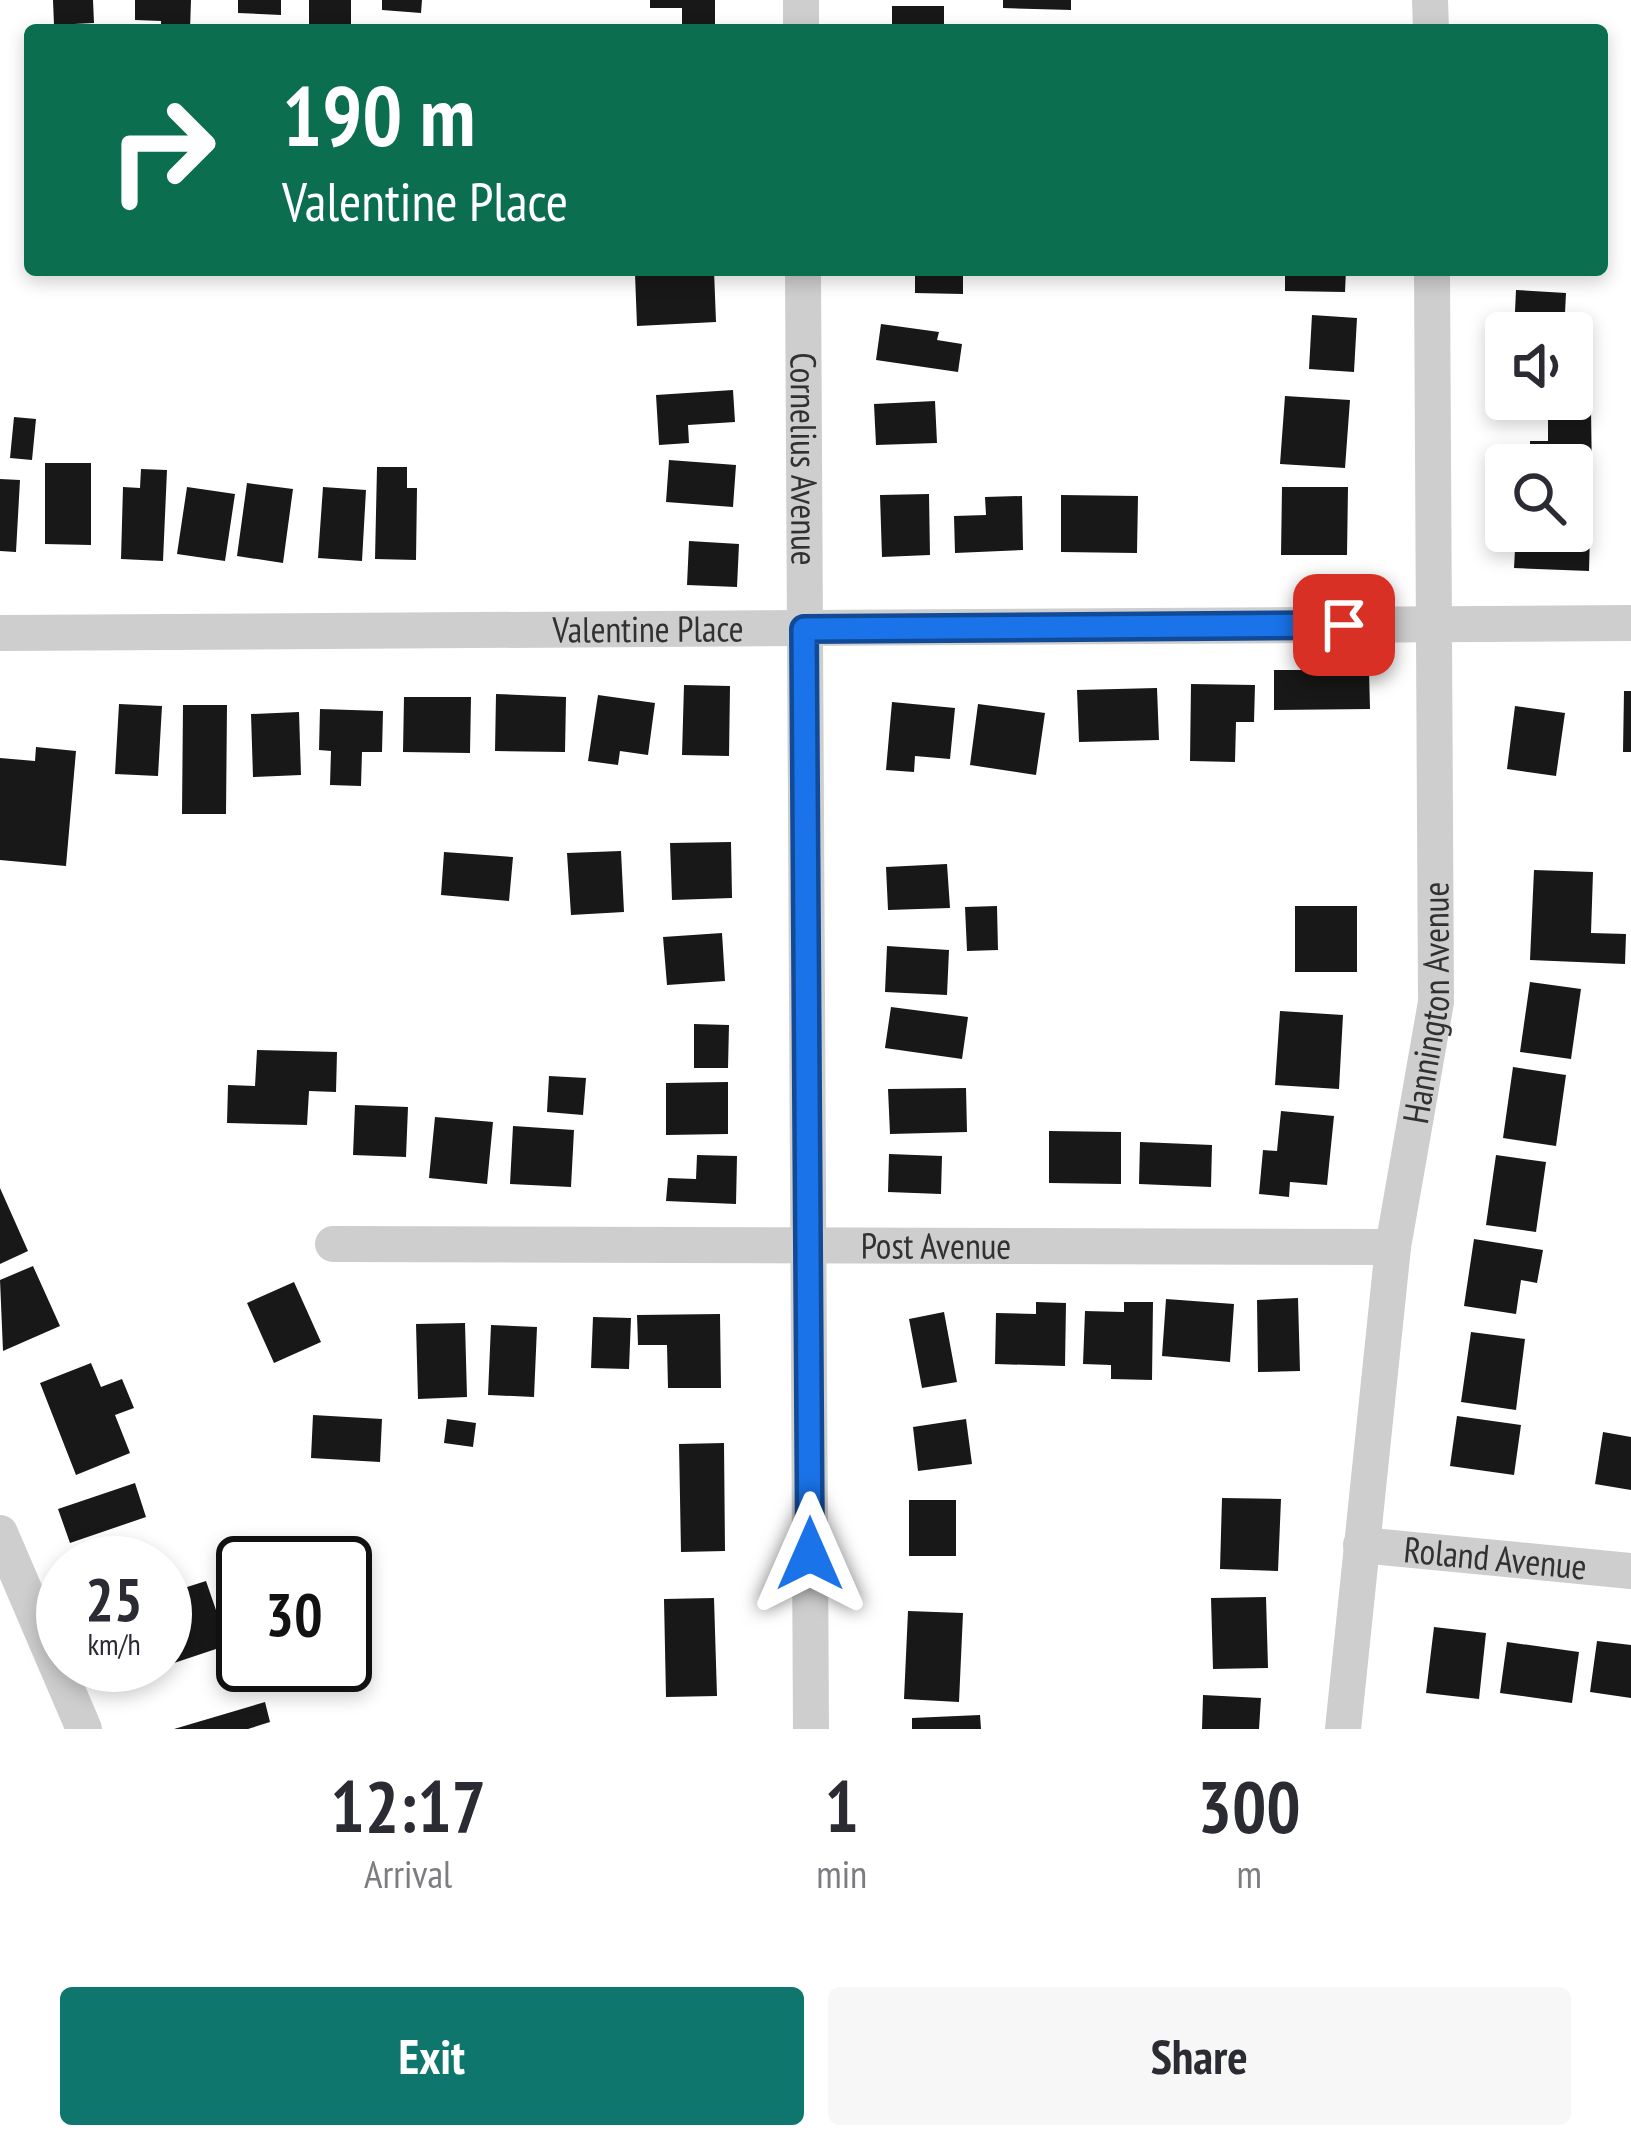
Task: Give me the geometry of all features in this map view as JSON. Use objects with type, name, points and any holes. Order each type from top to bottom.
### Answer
[{"type":"street","name":"Cornelius Avenue","points":[[802,276],[811,1729]]},
{"type":"street","name":"Hannington Avenue","points":[[1343,1729],[1394,1247],[1436,1002],[1432,276]]},
{"type":"street","name":"Valentine Place","points":[[0,633],[1631,623]]},
{"type":"street","name":"Post Avenue","points":[[332,1244],[1394,1247]]},
{"type":"street","points":[[0,1533],[84,1729]]},
{"type":"street","name":"Roland Avenue","points":[[1361,1546],[1631,1571]]},
{"type":"building","points":[[53,0],[93,0],[94,23],[54,24]]},
{"type":"building","points":[[135,0],[191,0],[190,24],[135,20]]},
{"type":"building","points":[[238,0],[281,0],[281,15],[238,13]]},
{"type":"building","points":[[309,0],[351,0],[351,24],[309,24]]},
{"type":"building","points":[[382,0],[422,0],[421,13],[382,10]]},
{"type":"building","points":[[650,0],[715,0],[715,24],[682,24],[682,8],[650,8]]},
{"type":"building","points":[[1003,0],[1071,0],[1071,10],[1003,8]]},
{"type":"building","points":[[892,6],[944,6],[944,24],[892,24]]},
{"type":"building","points":[[635,276],[714,276],[716,322],[637,326]]},
{"type":"building","points":[[915,276],[963,276],[963,294],[915,293]]},
{"type":"building","points":[[1285,276],[1346,276],[1345,292],[1285,291]]},
{"type":"building","points":[[1516,290],[1566,293],[1565,312],[1515,312]]},
{"type":"building","points":[[1312,315],[1357,318],[1354,372],[1309,369]]},
{"type":"building","points":[[881,324],[939,332],[937,340],[962,344],[958,372],[876,360]]},
{"type":"building","points":[[733,390],[735,422],[688,425],[689,443],[659,445],[656,395]]},
{"type":"building","points":[[1285,396],[1350,400],[1345,468],[1280,464]]},
{"type":"building","points":[[935,401],[937,443],[876,445],[874,404]]},
{"type":"building","points":[[14,417],[36,419],[32,460],[10,458]]},
{"type":"building","points":[[1548,420],[1591,420],[1592,444],[1530,444],[1548,441]]},
{"type":"building","points":[[669,460],[736,465],[733,507],[666,502]]},
{"type":"building","points":[[45,463],[91,463],[91,545],[45,544]]},
{"type":"building","points":[[377,467],[407,467],[407,488],[417,488],[416,560],[375,559]]},
{"type":"building","points":[[141,469],[167,470],[163,561],[121,559],[123,487],[140,488]]},
{"type":"building","points":[[0,479],[20,480],[16,552],[0,551]]},
{"type":"building","points":[[247,483],[293,489],[283,563],[237,556]]},
{"type":"building","points":[[187,487],[235,494],[225,561],[177,554]]},
{"type":"building","points":[[323,487],[366,490],[362,561],[318,558]]},
{"type":"building","points":[[1282,487],[1348,487],[1347,555],[1281,555]]},
{"type":"building","points":[[929,494],[930,555],[882,557],[880,495]]},
{"type":"building","points":[[1061,495],[1138,496],[1137,553],[1061,552]]},
{"type":"building","points":[[1022,496],[1023,550],[955,553],[954,516],[986,515],[985,497]]},
{"type":"building","points":[[689,541],[739,544],[737,587],[687,585]]},
{"type":"building","points":[[1515,552],[1589,552],[1589,571],[1514,568]]},
{"type":"building","points":[[1274,670],[1369,670],[1370,709],[1274,710]]},
{"type":"building","points":[[1191,684],[1255,685],[1254,722],[1236,722],[1235,762],[1190,761]]},
{"type":"building","points":[[684,685],[730,686],[729,756],[682,755]]},
{"type":"building","points":[[1157,688],[1159,740],[1079,742],[1077,690]]},
{"type":"building","points":[[1624,691],[1631,691],[1631,752],[1623,752]]},
{"type":"building","points":[[496,694],[566,697],[565,752],[495,751]]},
{"type":"building","points":[[598,695],[655,703],[648,755],[620,751],[618,765],[588,761]]},
{"type":"building","points":[[404,697],[471,697],[470,753],[403,752]]},
{"type":"building","points":[[892,702],[955,708],[950,759],[915,756],[914,772],[886,770]]},
{"type":"building","points":[[119,704],[162,706],[158,776],[115,774]]},
{"type":"building","points":[[978,704],[1045,713],[1036,775],[970,765]]},
{"type":"building","points":[[183,705],[227,705],[226,814],[182,814]]},
{"type":"building","points":[[1515,706],[1565,713],[1556,776],[1507,769]]},
{"type":"building","points":[[320,709],[383,711],[382,752],[362,752],[361,786],[330,785],[331,751],[319,750]]},
{"type":"building","points":[[299,712],[301,775],[253,777],[251,714]]},
{"type":"building","points":[[36,747],[76,751],[66,866],[0,860],[0,758],[35,761]]},
{"type":"building","points":[[731,842],[732,898],[672,900],[670,843]]},
{"type":"building","points":[[621,851],[624,912],[571,915],[567,853]]},
{"type":"building","points":[[444,852],[513,857],[509,901],[441,895]]},
{"type":"building","points":[[947,864],[950,908],[888,910],[886,867]]},
{"type":"building","points":[[1534,870],[1593,872],[1591,933],[1626,934],[1625,964],[1530,960]]},
{"type":"building","points":[[997,906],[998,950],[967,951],[965,907]]},
{"type":"building","points":[[1295,906],[1357,906],[1357,972],[1295,972]]},
{"type":"building","points":[[722,933],[725,981],[667,985],[663,937]]},
{"type":"building","points":[[887,946],[949,950],[947,995],[885,992]]},
{"type":"building","points":[[1530,982],[1581,989],[1571,1059],[1520,1052]]},
{"type":"building","points":[[891,1007],[968,1017],[962,1059],[885,1048]]},
{"type":"building","points":[[1280,1011],[1343,1015],[1339,1089],[1275,1085]]},
{"type":"building","points":[[694,1024],[729,1025],[728,1068],[694,1068]]},
{"type":"building","points":[[257,1050],[337,1052],[336,1092],[309,1091],[307,1125],[227,1123],[228,1085],[255,1086]]},
{"type":"building","points":[[1513,1067],[1566,1075],[1556,1146],[1503,1138]]},
{"type":"building","points":[[549,1076],[586,1078],[583,1115],[547,1112]]},
{"type":"building","points":[[728,1082],[728,1134],[666,1135],[666,1083]]},
{"type":"building","points":[[966,1088],[967,1132],[890,1134],[888,1089]]},
{"type":"building","points":[[355,1105],[408,1107],[406,1157],[353,1155]]},
{"type":"building","points":[[1281,1111],[1334,1116],[1327,1185],[1290,1182],[1289,1197],[1259,1194],[1263,1150],[1277,1151]]},
{"type":"building","points":[[435,1117],[493,1122],[487,1184],[429,1178]]},
{"type":"building","points":[[513,1126],[574,1130],[571,1187],[510,1184]]},
{"type":"building","points":[[1049,1131],[1121,1132],[1121,1184],[1049,1183]]},
{"type":"building","points":[[1140,1142],[1212,1145],[1211,1187],[1139,1184]]},
{"type":"building","points":[[889,1154],[942,1156],[941,1194],[888,1192]]},
{"type":"building","points":[[697,1155],[737,1156],[736,1204],[666,1201],[668,1178],[696,1179]]},
{"type":"building","points":[[1496,1155],[1546,1162],[1536,1232],[1486,1225]]},
{"type":"building","points":[[0,1188],[28,1251],[0,1264]]},
{"type":"building","points":[[1474,1239],[1543,1250],[1537,1283],[1521,1280],[1516,1314],[1464,1306]]},
{"type":"building","points":[[33,1266],[60,1326],[3,1351],[0,1280]]},
{"type":"building","points":[[294,1282],[321,1342],[274,1363],[247,1303]]},
{"type":"building","points":[[1298,1298],[1300,1371],[1258,1372],[1257,1300]]},
{"type":"building","points":[[1166,1299],[1234,1304],[1230,1362],[1162,1356]]},
{"type":"building","points":[[1036,1302],[1066,1303],[1065,1366],[995,1364],[996,1313],[1036,1314]]},
{"type":"building","points":[[1124,1302],[1153,1302],[1152,1380],[1111,1379],[1111,1365],[1083,1364],[1085,1311],[1124,1312]]},
{"type":"building","points":[[944,1312],[957,1382],[922,1388],[909,1319]]},
{"type":"building","points":[[720,1314],[721,1388],[668,1388],[667,1345],[638,1345],[637,1315]]},
{"type":"building","points":[[593,1317],[631,1318],[629,1369],[591,1368]]},
{"type":"building","points":[[465,1323],[467,1397],[418,1399],[416,1324]]},
{"type":"building","points":[[491,1325],[537,1327],[534,1397],[488,1395]]},
{"type":"building","points":[[1471,1332],[1525,1339],[1516,1410],[1461,1402]]},
{"type":"building","points":[[91,1363],[101,1387],[122,1379],[134,1408],[115,1415],[130,1453],[76,1475],[40,1383]]},
{"type":"building","points":[[313,1415],[382,1419],[380,1462],[311,1458]]},
{"type":"building","points":[[1457,1416],[1521,1425],[1514,1475],[1450,1466]]},
{"type":"building","points":[[447,1419],[476,1423],[473,1447],[444,1443]]},
{"type":"building","points":[[966,1419],[972,1464],[918,1471],[913,1427]]},
{"type":"building","points":[[1603,1432],[1631,1437],[1631,1490],[1595,1484]]},
{"type":"building","points":[[724,1443],[725,1551],[681,1552],[679,1444]]},
{"type":"building","points":[[135,1483],[146,1517],[90,1536],[68,1536],[58,1509]]},
{"type":"building","points":[[1222,1498],[1281,1499],[1278,1571],[1220,1569]]},
{"type":"building","points":[[909,1500],[956,1500],[956,1556],[909,1556]]},
{"type":"building","points":[[206,1581],[216,1610],[216,1649],[192,1657],[192,1585]]},
{"type":"building","points":[[1266,1597],[1268,1668],[1213,1669],[1211,1598]]},
{"type":"building","points":[[714,1598],[717,1696],[666,1697],[664,1599]]},
{"type":"building","points":[[908,1611],[963,1613],[959,1702],[904,1699]]},
{"type":"building","points":[[1434,1627],[1486,1633],[1479,1699],[1426,1693]]},
{"type":"building","points":[[1597,1641],[1631,1645],[1631,1698],[1590,1692]]},
{"type":"building","points":[[1507,1642],[1579,1652],[1572,1703],[1500,1693]]},
{"type":"building","points":[[1203,1695],[1261,1698],[1259,1729],[1202,1729]]},
{"type":"building","points":[[265,1702],[270,1722],[248,1729],[174,1729]]},
{"type":"building","points":[[980,1715],[981,1729],[912,1729],[912,1718]]},
{"type":"route","points":[[810,1554],[804,629],[1344,625]]}]
